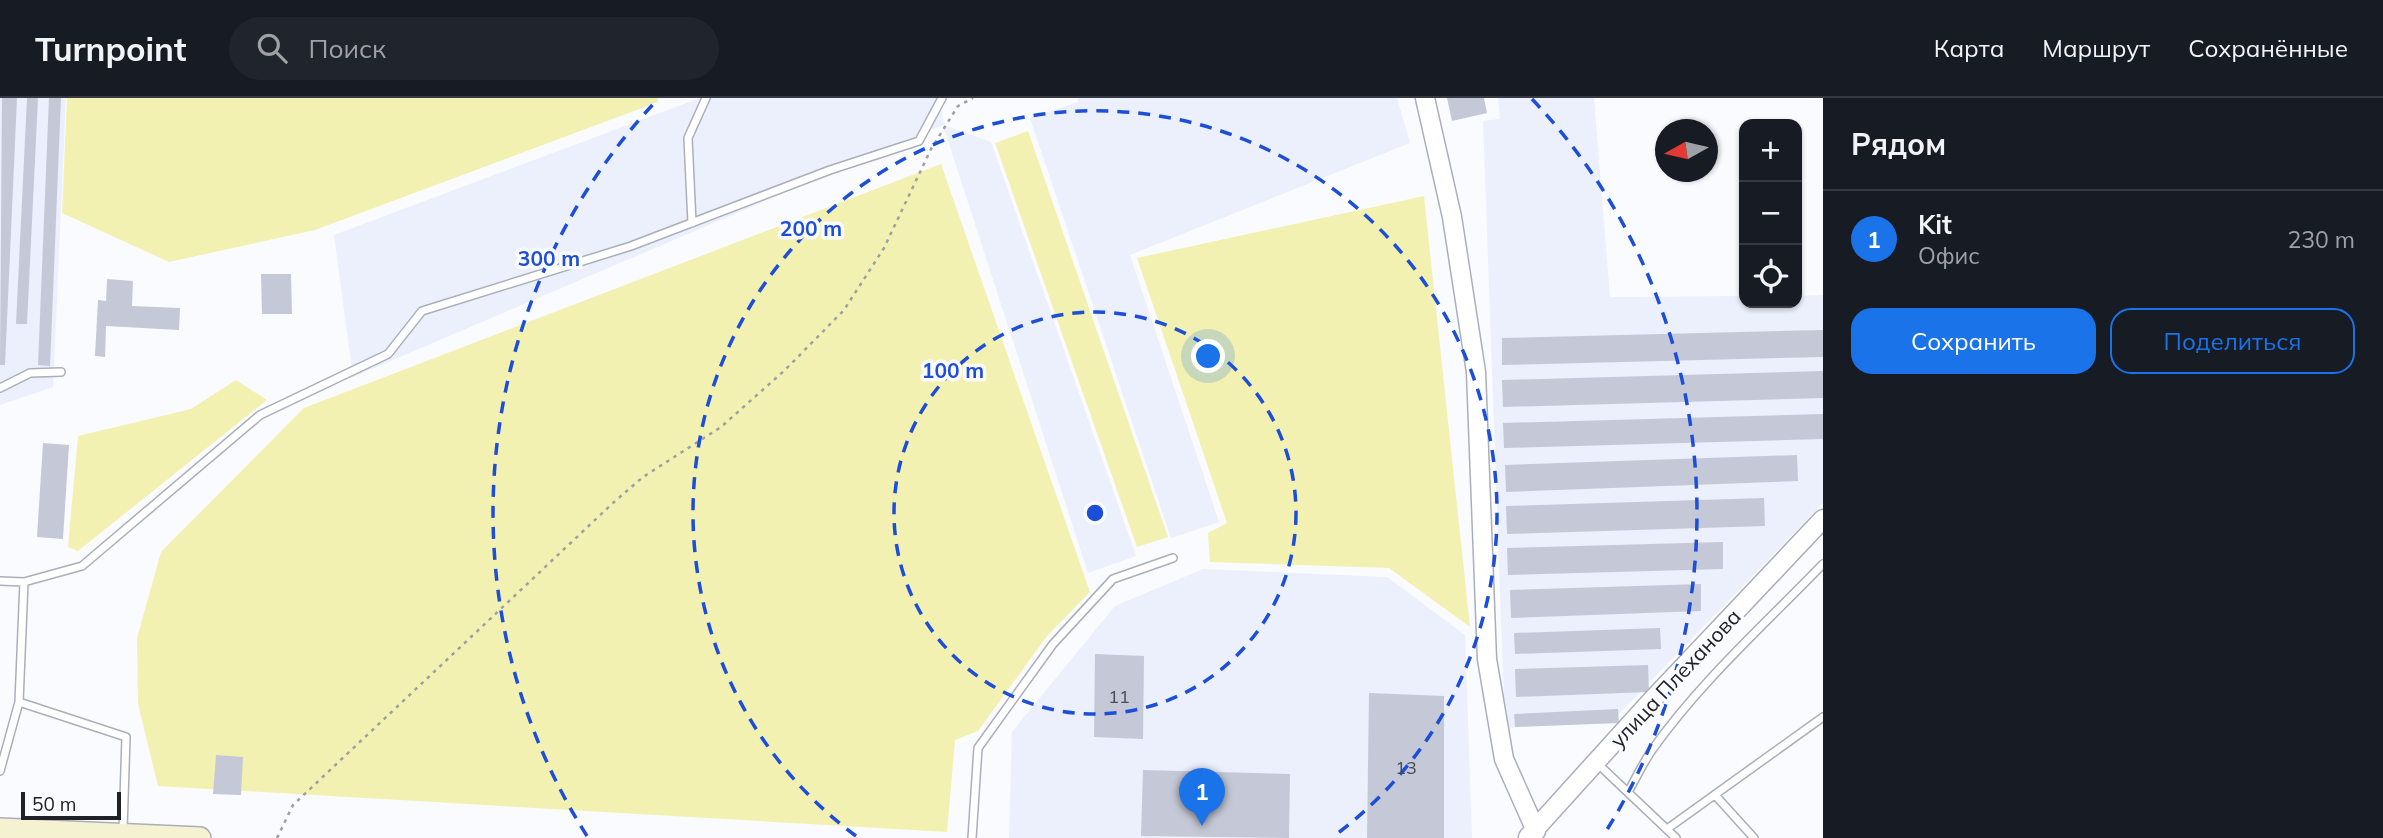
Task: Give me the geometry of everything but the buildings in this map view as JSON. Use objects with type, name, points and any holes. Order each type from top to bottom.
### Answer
[{"type":"main road","points":[[0,829],[200,838]]},
{"type":"street","points":[[1425,98],[1452,217],[1476,372],[1487,659],[1493,705],[1504,759],[1536,836]]},
{"type":"street","name":"улица Плеханова","points":[[1536,836],[1651,700],[1823,519]]},
{"type":"lane","points":[[692,223],[688,138],[706,98]]},
{"type":"lane","points":[[0,581],[24,582],[82,566],[260,415],[388,354],[422,311],[631,246],[830,170],[919,141],[942,98]]},
{"type":"lane","points":[[0,388],[30,373],[61,372]]},
{"type":"lane","points":[[972,838],[978,748],[1053,644],[1113,579],[1174,558]]},
{"type":"lane","points":[[1628,792],[1651,751],[1690,703],[1823,564]]},
{"type":"lane","points":[[0,771],[19,702],[24,582]]},
{"type":"lane","points":[[19,702],[126,737],[123,834]]},
{"type":"lane","points":[[1667,829],[1823,717]]},
{"type":"lane","points":[[1597,763],[1676,838]]},
{"type":"lane","points":[[1715,795],[1754,838]]},
{"type":"path","points":[[277,838],[293,805],[614,502],[643,477],[721,427],[785,370],[844,310],[884,248],[931,149],[958,106],[973,98]]},
{"type":"shaded area","points":[[0,98],[66,98],[53,387],[0,405]]},
{"type":"shaded area","points":[[67,98],[658,98],[658,102],[315,230],[169,262],[62,213]]},
{"type":"shaded area","points":[[700,98],[939,98],[944,125],[991,142],[1136,556],[1088,573],[943,125],[353,377],[334,235]]},
{"type":"shaded area","points":[[1078,98],[1397,98],[1410,143],[1130,255],[1219,522],[1171,538],[1030,118],[1078,102]]},
{"type":"shaded area","points":[[1498,98],[1594,98],[1610,297],[1739,296],[1739,308],[1802,308],[1802,296],[1823,295],[1823,503],[1612,721],[1505,728],[1483,121],[1500,119]]},
{"type":"shaded area","points":[[1028,131],[1168,537],[1137,547],[995,143]]},
{"type":"shaded area","points":[[941,164],[1090,592],[1047,636],[978,731],[955,740],[947,832],[158,786],[138,704],[137,638],[161,552],[304,408]]},
{"type":"shaded area","points":[[1424,196],[1470,627],[1389,568],[1210,562],[1208,533],[1227,523],[1137,258]]},
{"type":"shaded area","points":[[236,380],[267,400],[78,551],[68,547],[78,436],[191,409]]},
{"type":"shaded area","points":[[1203,569],[1387,577],[1465,635],[1472,838],[1009,838],[1012,732],[1115,606]]},
{"type":"place","name":"Kit","points":[[1202,826]]}]
